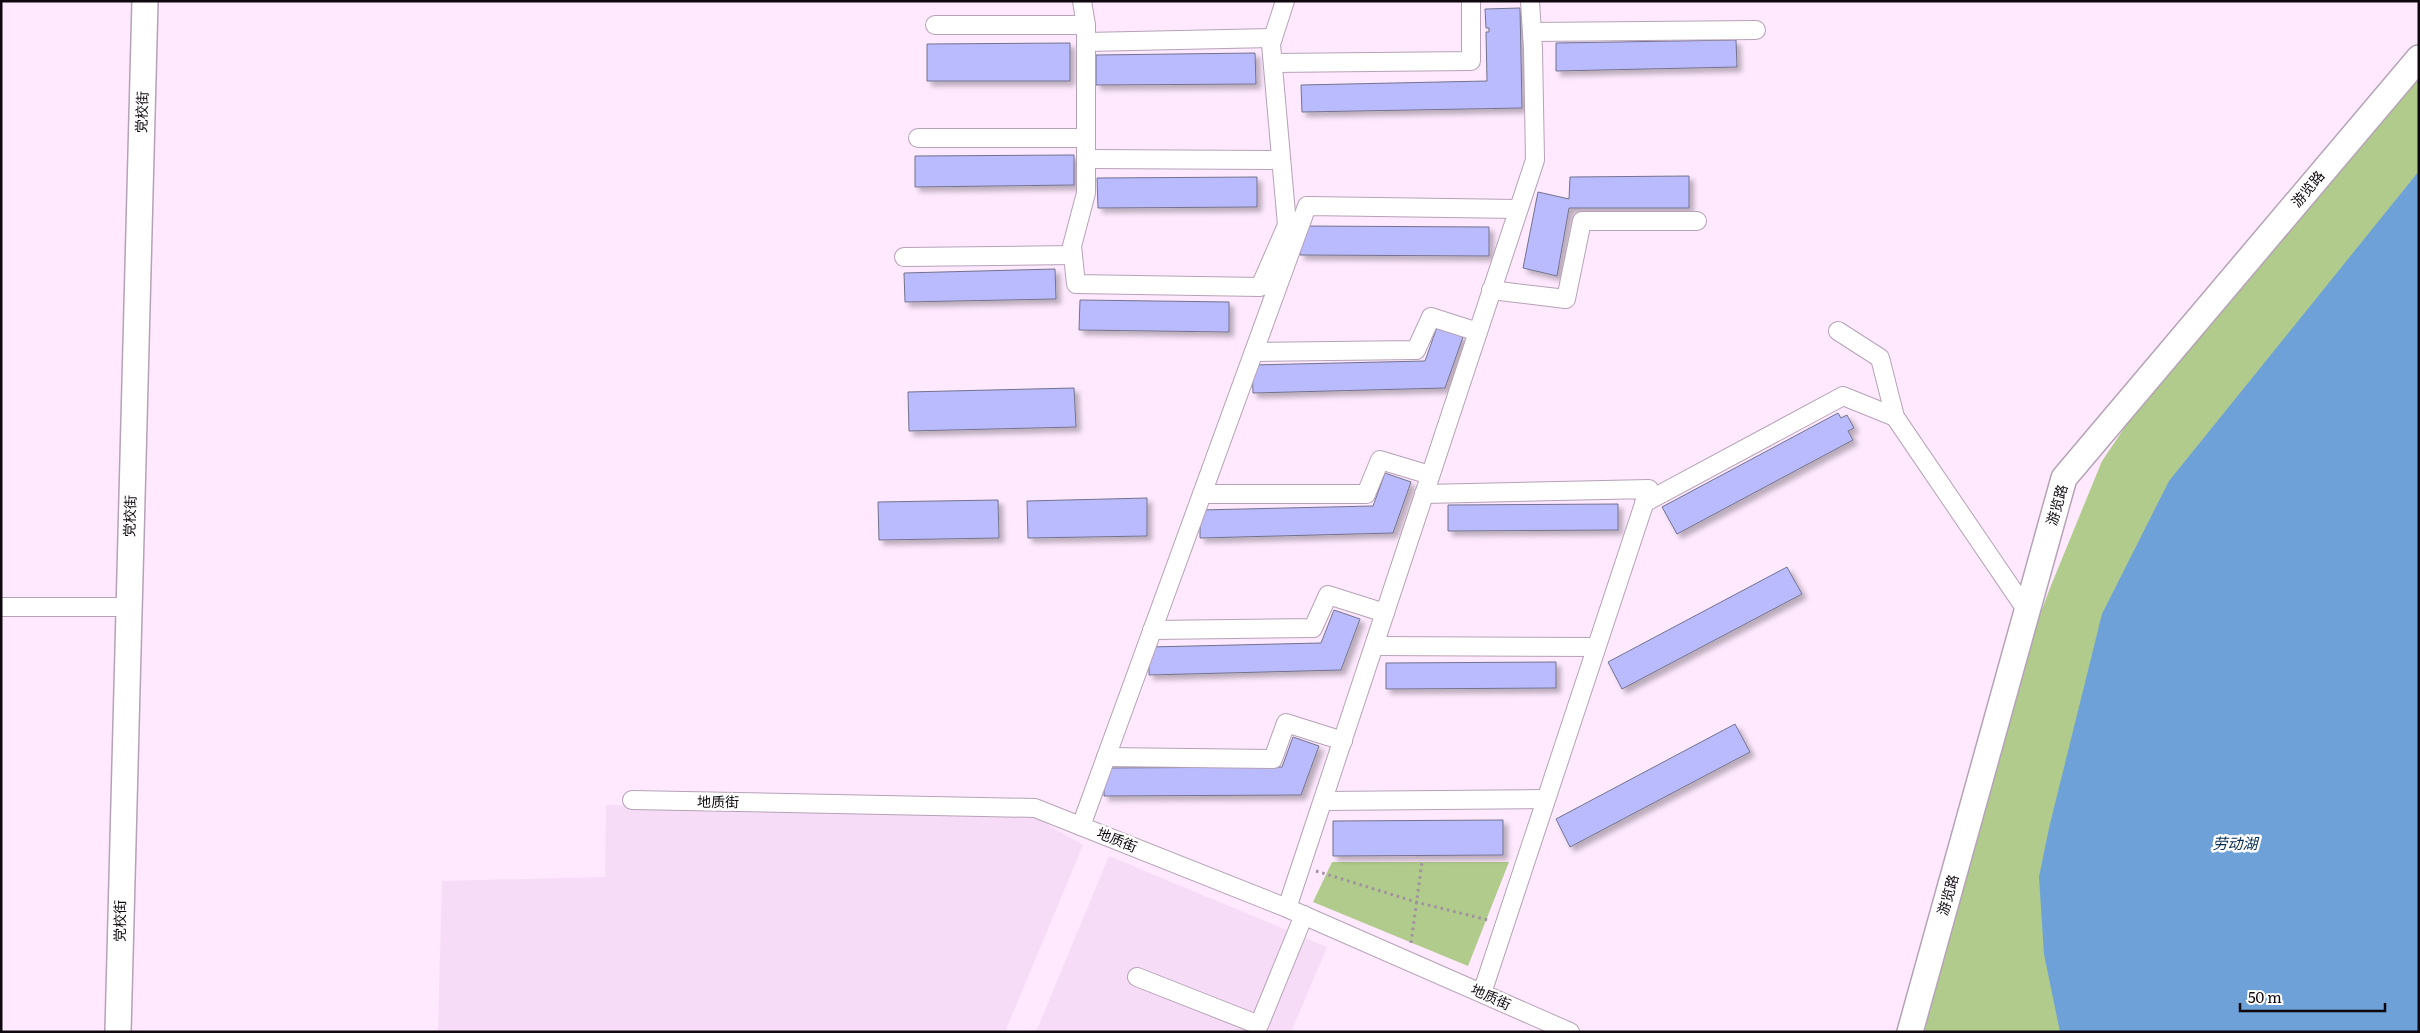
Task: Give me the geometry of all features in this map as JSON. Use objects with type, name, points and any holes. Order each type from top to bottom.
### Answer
[{"type":"main road","name":"党校街","points":[[118,1032],[145,1]]},
{"type":"main road","name":"游览路","points":[[1910,1032],[2064,478],[2419,58]]},
{"type":"street","points":[[1082,1],[1086,33],[1086,193],[1072,246],[1076,284],[1260,287],[1287,225],[1271,44],[1285,1]]},
{"type":"street","points":[[1273,63],[1471,61],[1471,1]]},
{"type":"street","points":[[1288,908],[1534,160],[1530,1]]},
{"type":"street","points":[[935,25],[1086,33],[1273,38]]},
{"type":"street","points":[[1532,32],[1756,30]]},
{"type":"street","points":[[918,138],[1086,138]]},
{"type":"street","points":[[1086,160],[1281,160]]},
{"type":"street","points":[[1081,826],[1307,206],[1518,209]]},
{"type":"street","points":[[1492,290],[1566,299],[1582,221],[1697,221]]},
{"type":"street","points":[[904,257],[1073,255]]},
{"type":"street","points":[[1254,352],[1416,350],[1431,317],[1478,332]]},
{"type":"street","points":[[1838,331],[1880,358],[1894,417],[2027,611]]},
{"type":"street","points":[[1644,503],[1843,396],[1894,417]]},
{"type":"street","points":[[1202,494],[1366,494],[1380,460],[1430,475]]},
{"type":"street","points":[[1424,494],[1649,489],[1482,993]]},
{"type":"street","points":[[1152,630],[1312,628],[1328,595],[1385,613]]},
{"type":"street","points":[[1,607],[128,607]]},
{"type":"street","points":[[1374,646],[1596,647]]},
{"type":"street","points":[[1106,757],[1273,759],[1286,722],[1343,741]]},
{"type":"street","points":[[1323,801],[1546,798]]},
{"type":"street","name":"地质街","points":[[632,800],[1034,808],[1288,908],[1570,1032]]},
{"type":"street","points":[[1137,977],[1259,1025],[1304,915]]},
{"type":"path","points":[[1408,961],[1422,862]]},
{"type":"path","points":[[1302,866],[1416,902],[1505,924]]},
{"type":"shaded area","points":[[606,805],[1030,814],[1083,845],[1005,1032],[438,1032],[442,881],[605,877]]},
{"type":"shaded area","points":[[1109,856],[1327,947],[1291,1032],[1036,1032]]},
{"type":"green space","name":"劳动湖","points":[[2419,70],[2419,1032],[1909,1032],[1989,751],[2050,588],[2102,461],[2150,390]]},
{"type":"green space","points":[[1332,862],[1509,862],[1468,966],[1313,902]]},
{"type":"water","name":"劳动湖","points":[[2419,171],[2419,1032],[2060,1032],[2044,954],[2039,877],[2049,828],[2102,614],[2169,481]]},
{"type":"building","points":[[1520,8],[1522,108],[1302,112],[1301,85],[1487,81],[1486,32],[1489,32],[1489,28],[1486,28],[1485,9]]},
{"type":"building","points":[[1736,40],[1737,67],[1556,71],[1556,43]]},
{"type":"building","points":[[1070,43],[1070,81],[927,81],[927,44]]},
{"type":"building","points":[[1255,53],[1256,84],[1096,85],[1096,55]]},
{"type":"building","points":[[1074,155],[1074,185],[915,187],[915,156]]},
{"type":"building","points":[[1689,176],[1689,208],[1569,208],[1557,276],[1523,268],[1538,192],[1569,199],[1570,177]]},
{"type":"building","points":[[1257,177],[1257,207],[1098,208],[1097,178]]},
{"type":"building","points":[[1300,226],[1489,227],[1489,256],[1300,255]]},
{"type":"building","points":[[1055,269],[1056,299],[905,302],[904,273]]},
{"type":"building","points":[[1080,300],[1229,302],[1229,332],[1079,330]]},
{"type":"building","points":[[1437,327],[1463,337],[1445,388],[1253,393],[1252,365],[1425,361]]},
{"type":"building","points":[[1074,388],[1076,427],[909,431],[908,392]]},
{"type":"building","points":[[1838,413],[1841,418],[1847,415],[1854,428],[1848,431],[1853,440],[1677,534],[1662,507]]},
{"type":"building","points":[[1385,473],[1411,482],[1393,533],[1200,538],[1200,510],[1373,506]]},
{"type":"building","points":[[1147,498],[1147,536],[1028,538],[1027,501]]},
{"type":"building","points":[[998,500],[999,538],[879,540],[878,502]]},
{"type":"building","points":[[1618,504],[1618,530],[1448,531],[1448,505]]},
{"type":"building","points":[[1787,567],[1802,594],[1622,689],[1608,662]]},
{"type":"building","points":[[1334,610],[1360,619],[1341,670],[1149,675],[1149,647],[1321,643]]},
{"type":"building","points":[[1556,662],[1556,688],[1386,689],[1386,663]]},
{"type":"building","points":[[1735,724],[1750,752],[1570,847],[1556,819]]},
{"type":"building","points":[[1293,737],[1319,746],[1301,795],[1104,796],[1104,768],[1282,767]]},
{"type":"building","points":[[1503,820],[1503,855],[1333,856],[1333,821]]}]
